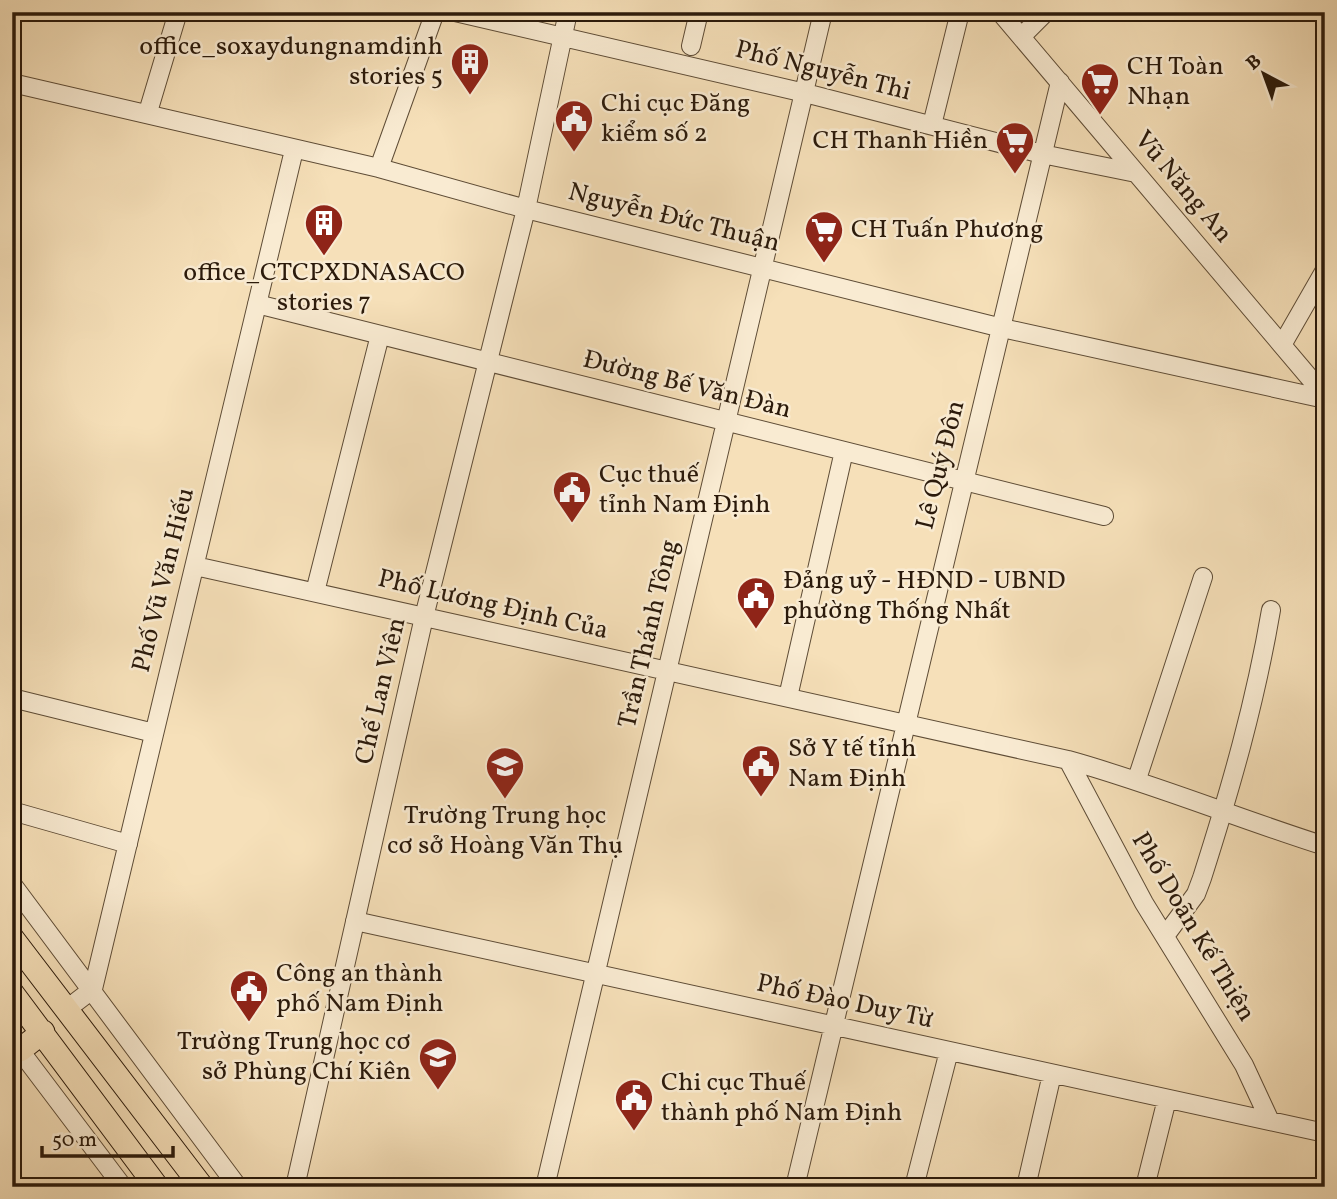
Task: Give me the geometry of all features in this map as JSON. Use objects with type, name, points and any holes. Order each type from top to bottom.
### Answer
[{"type":"main road","points":[[12,938],[202,1187]]},
{"type":"main road","points":[[12,993],[157,1187]]},
{"type":"main road","points":[[16,1045],[43,1032]]},
{"type":"street","points":[[148,113],[178,12]]},
{"type":"street","points":[[379,168],[435,12]]},
{"type":"street","name":"Phố Nguyễn Thi","points":[[455,12],[805,93],[1042,154],[1136,173]]},
{"type":"street","name":"Chế Lan Viên","points":[[295,1187],[424,617],[526,209],[568,12]]},
{"type":"street","points":[[691,46],[699,12]]},
{"type":"street","name":"Trần Thánh Tông","points":[[545,1187],[823,12]]},
{"type":"street","points":[[932,125],[960,12]]},
{"type":"street","name":"Vũ Năng An","points":[[1000,12],[1325,397]]},
{"type":"street","points":[[1021,37],[1046,12]]},
{"type":"street","name":"Lê Quý Đôn","points":[[795,1187],[904,723],[1060,82]]},
{"type":"street","name":"Nguyễn Đức Thuận","points":[[12,83],[379,168],[526,209],[1002,328],[1325,397]]},
{"type":"street","name":"Phố Vũ Văn Hiếu","points":[[93,989],[294,150]]},
{"type":"street","points":[[1282,345],[1325,270]]},
{"type":"street","name":"Đường Bế Văn Đàn","points":[[257,304],[1104,516]]},
{"type":"street","points":[[314,592],[380,335]]},
{"type":"street","points":[[788,697],[844,451]]},
{"type":"street","name":"Phố Lương Định Của","points":[[194,566],[1068,760],[1137,779],[1223,813],[1325,846]]},
{"type":"street","points":[[1137,779],[1203,577]]},
{"type":"street","points":[[1165,936],[1196,894],[1223,813],[1257,690],[1271,610]]},
{"type":"street","points":[[12,698],[154,733]]},
{"type":"street","name":"Phố Doãn Kế Thiện","points":[[1068,760],[1144,903],[1244,1065],[1270,1121]]},
{"type":"street","points":[[12,811],[128,844]]},
{"type":"street","points":[[12,884],[93,989],[238,1187]]},
{"type":"street","name":"Phố Đào Duy Từ","points":[[355,921],[1325,1133]]},
{"type":"street","points":[[67,1009],[93,989]]},
{"type":"street","points":[[16,1045],[123,1187]]},
{"type":"street","points":[[914,1187],[949,1051]]},
{"type":"street","points":[[1026,1187],[1052,1074]]},
{"type":"street","points":[[1145,1187],[1167,1099]]},
{"type":"place","name":"office_soxaydungnamdinh stories 5","points":[[470,96]]},
{"type":"place","name":"CH Toàn Nhạn","points":[[1100,116]]},
{"type":"place","name":"Chi cục Đăng kiểm số 2","points":[[574,153]]},
{"type":"place","name":"CH Thanh Hiền","points":[[1015,175]]},
{"type":"place","name":"office_CTCPXDNASACO stories 7","points":[[324,257]]},
{"type":"place","name":"CH Tuấn Phương","points":[[824,264]]},
{"type":"place","name":"Cục thuế tỉnh Nam Định","points":[[572,524]]},
{"type":"place","name":"Đảng uỷ - HĐND - UBND phường Thống Nhất","points":[[756,630]]},
{"type":"place","name":"Sở Y tế tỉnh Nam Định","points":[[761,798]]},
{"type":"place","name":"Trường Trung học cơ sở Hoàng Văn Thụ","points":[[505,800]]},
{"type":"place","name":"Công an thành phố Nam Định","points":[[249,1023]]},
{"type":"place","name":"Trường Trung học cơ sở Phùng Chí Kiên","points":[[438,1091]]},
{"type":"place","name":"Chi cục Thuế thành phố Nam Định","points":[[634,1132]]}]
